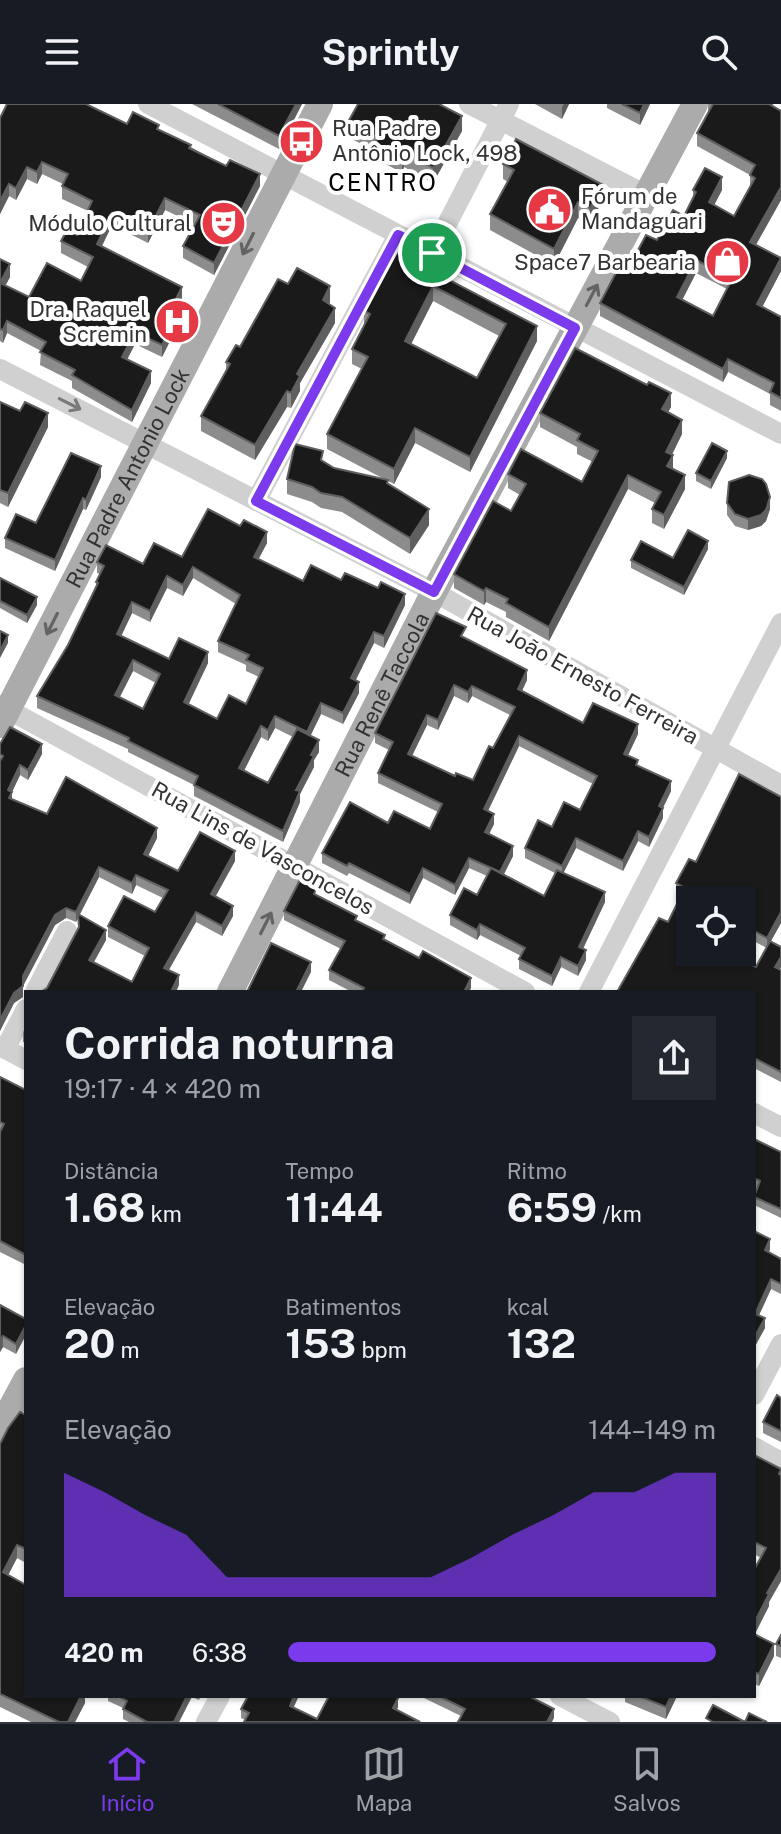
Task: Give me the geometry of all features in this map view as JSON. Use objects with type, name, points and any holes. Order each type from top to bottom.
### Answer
[{"type":"main road","name":"Rua Padre Antonio Lock","points":[[3,713],[320,104]]},
{"type":"main road","name":"Rua Renê Taccola","points":[[231,990],[434,592],[695,104]]},
{"type":"main road","points":[[0,1428],[17,1394]]},
{"type":"street","points":[[148,104],[781,434]]},
{"type":"street","points":[[469,104],[505,112],[646,195]]},
{"type":"street","points":[[432,253],[505,112]]},
{"type":"street","points":[[256,501],[398,235]]},
{"type":"street","name":"Rua João Ernesto Ferreira","points":[[0,369],[434,592],[781,785]]},
{"type":"street","points":[[590,990],[781,623]]},
{"type":"street","name":"Rua Lins de Vasconcelos","points":[[3,713],[295,866],[521,990]]},
{"type":"street","points":[[36,990],[67,931]]},
{"type":"street","points":[[24,1012],[3,1047],[24,1059]]},
{"type":"street","points":[[756,1114],[781,1127]]},
{"type":"street","points":[[756,1391],[781,1344]]},
{"type":"street","points":[[756,1448],[781,1462]]},
{"type":"street","points":[[206,1722],[219,1698]]},
{"type":"street","points":[[564,1698],[597,1713]]},
{"type":"building","points":[[7,104],[86,104],[127,124],[133,112],[159,125],[157,129],[191,145],[189,148],[226,166],[230,160],[260,174],[214,263],[183,246],[200,215],[165,198],[148,231],[112,213],[97,244],[182,287],[176,299],[179,301],[165,327],[170,329],[162,345],[135,332],[122,357],[151,371],[132,410],[72,375],[75,370],[40,352],[46,342],[7,321],[3,330],[0,329],[0,283],[29,297],[47,263],[81,281],[93,257],[61,241],[67,230],[77,235],[92,201],[62,186],[68,174],[42,162],[37,172],[27,167],[16,188],[9,184],[0,201],[0,118]]},
{"type":"building","points":[[218,104],[296,104],[279,136]]},
{"type":"building","points":[[358,104],[439,104],[462,116],[433,168],[404,152],[402,157],[375,143],[378,138],[348,122]]},
{"type":"building","points":[[622,104],[644,104],[640,113]]},
{"type":"building","points":[[713,104],[772,104],[781,111],[781,187],[750,242],[781,258],[757,304],[781,317],[781,398],[770,392],[774,383],[728,359],[723,369],[600,303],[620,265],[628,269],[646,235],[657,240],[673,210],[684,216],[705,168],[722,177],[709,202],[734,216],[755,178],[750,175],[755,165],[697,133]],"holes":[[[696,260],[732,279],[713,316],[677,297]]]},
{"type":"building","name":"Fórum de Mandaguari","points":[[516,139],[603,185],[590,208],[578,202],[554,249],[490,214],[514,170],[503,164]]},
{"type":"building","points":[[396,252],[537,326],[470,457],[415,428],[394,469],[327,434],[368,357],[352,349],[370,314],[364,311]],"holes":[[[433,286],[506,324],[477,378],[405,341]]]},
{"type":"building","points":[[0,259],[10,264],[0,283]]},
{"type":"building","points":[[297,268],[330,286],[323,300],[335,308],[297,374],[300,376],[291,393],[287,391],[255,445],[201,416],[230,364],[226,362],[236,345],[240,347],[278,279],[288,284]]},
{"type":"building","points":[[575,348],[647,385],[649,382],[671,393],[662,409],[682,420],[666,452],[673,455],[667,466],[685,475],[664,515],[652,509],[661,492],[628,475],[549,627],[506,603],[508,599],[486,588],[484,591],[454,574],[493,501],[511,511],[526,484],[508,474],[521,449],[582,482],[598,451],[577,440],[580,434],[540,413]]},
{"type":"building","points":[[0,402],[20,411],[25,402],[48,413],[8,493],[0,490]]},
{"type":"building","points":[[712,443],[727,451],[711,481],[696,473]]},
{"type":"building","points":[[295,444],[323,451],[321,460],[334,468],[388,480],[387,483],[429,509],[410,538],[342,497],[321,493],[287,479]]},
{"type":"building","points":[[71,453],[101,466],[55,560],[5,538],[16,514],[36,523]]},
{"type":"building","points":[[749,475],[762,479],[770,497],[761,515],[748,519],[735,514],[727,503],[729,482]]},
{"type":"building","points":[[208,509],[240,526],[244,520],[267,532],[254,557],[303,581],[311,565],[341,580],[345,573],[378,588],[381,582],[405,594],[384,636],[374,632],[351,678],[359,682],[343,713],[321,703],[307,732],[275,716],[268,730],[261,726],[239,768],[268,783],[297,729],[319,740],[296,790],[300,791],[283,831],[194,785],[198,776],[128,741],[129,738],[37,696],[68,645],[98,583],[104,566],[97,562],[106,545],[143,564],[154,543],[182,557]],"holes":[[[193,567],[240,595],[218,641],[249,655],[246,660],[263,668],[246,704],[229,695],[217,719],[184,702],[208,652],[179,638],[169,659],[117,634],[132,602],[150,611],[167,576],[183,585]],[[133,660],[160,674],[143,709],[115,695]]]},
{"type":"building","points":[[688,530],[708,541],[684,587],[631,560],[641,541],[673,558]]},
{"type":"building","points":[[0,578],[37,597],[27,615],[0,601]]},
{"type":"building","points":[[436,613],[466,627],[461,636],[527,670],[518,689],[583,723],[593,703],[638,724],[624,754],[638,760],[636,765],[671,781],[659,806],[663,808],[649,837],[638,831],[623,861],[576,838],[562,866],[525,848],[538,820],[552,827],[564,802],[580,810],[597,776],[519,736],[484,809],[494,814],[485,832],[513,846],[500,872],[469,858],[455,885],[423,868],[410,894],[322,853],[350,802],[388,823],[394,811],[430,829],[442,804],[378,773],[393,742],[375,733]],"holes":[[[454,685],[468,692],[472,686],[515,707],[493,748],[489,746],[473,780],[456,773],[455,776],[408,754],[427,715],[438,720]]]},
{"type":"building","points":[[0,631],[8,635],[0,651]]},
{"type":"building","points":[[10,727],[42,744],[28,770],[20,765],[8,790],[12,792],[9,798],[47,814],[66,777],[157,828],[144,854],[178,871],[200,832],[235,851],[211,894],[233,906],[222,926],[196,912],[164,968],[179,975],[172,990],[44,990],[79,927],[78,914],[106,930],[89,960],[132,982],[149,948],[108,926],[124,896],[155,912],[168,890],[136,875],[132,883],[99,867],[76,912],[66,908],[55,915],[23,976],[23,986],[14,993],[0,1020],[0,761],[3,756],[0,754],[0,744]]},
{"type":"building","points":[[739,774],[781,797],[781,912],[767,938],[756,932],[756,886],[681,886],[676,883],[689,859],[696,862]]},
{"type":"building","points":[[491,868],[544,896],[557,870],[605,892],[579,947],[586,950],[578,966],[561,957],[552,976],[519,959],[525,948],[480,924],[477,930],[450,915],[464,888],[477,895]]},
{"type":"building","points":[[300,880],[316,889],[314,894],[357,916],[355,920],[385,935],[383,939],[419,958],[423,951],[471,978],[465,990],[363,990],[329,970],[345,941],[284,911]]},
{"type":"building","points":[[676,906],[676,966],[756,967],[770,941],[781,947],[781,957],[775,967],[781,970],[781,1072],[756,1059],[756,990],[618,990],[659,918],[668,922]]},
{"type":"building","points":[[271,943],[311,962],[297,990],[248,990]]},
{"type":"building","points":[[0,1077],[24,1089],[24,1254],[0,1241],[0,1132],[4,1124],[0,1122]]},
{"type":"building","points":[[756,1140],[781,1152],[781,1209],[756,1198],[760,1181],[756,1179]]},
{"type":"building","points":[[756,1232],[770,1239],[765,1250],[781,1259],[781,1284],[771,1279],[756,1312]]},
{"type":"building","points":[[0,1305],[24,1318],[24,1329],[16,1344],[3,1336],[0,1341]]},
{"type":"building","points":[[756,1314],[765,1318],[756,1334]]},
{"type":"building","points":[[777,1395],[781,1398],[781,1431],[763,1422]]},
{"type":"building","points":[[20,1412],[24,1414],[24,1548],[17,1545],[3,1572],[24,1584],[24,1698],[80,1698],[68,1722],[59,1722],[0,1694],[0,1444]]},
{"type":"building","points":[[756,1456],[781,1469],[781,1569],[756,1619],[756,1566],[766,1548],[756,1543]]},
{"type":"building","points":[[756,1635],[774,1644],[759,1674],[756,1673]]},
{"type":"building","points":[[122,1698],[186,1698],[174,1722],[147,1722],[123,1709],[127,1701]]},
{"type":"building","points":[[247,1698],[293,1698],[290,1706],[317,1719],[328,1698],[398,1698],[393,1708],[420,1722],[244,1722],[249,1713],[241,1709]]},
{"type":"building","points":[[443,1698],[533,1698],[554,1709],[547,1722],[458,1722],[465,1709]]},
{"type":"building","points":[[644,1698],[670,1698],[666,1707]]},
{"type":"building","points":[[713,1705],[745,1722],[713,1722],[706,1718]]},
{"type":"building","points":[[749,1713],[767,1722],[745,1722]]},
{"type":"place","name":"Rua Padre Antônio Lock, 498","points":[[301,141]]},
{"type":"place","name":"Fórum de Mandaguari","points":[[550,209]]},
{"type":"place","name":"Módulo Cultural","points":[[223,223]]},
{"type":"place","name":"Space7 Barbearia","points":[[727,262]]},
{"type":"place","name":"Dra. Raquel Scremin","points":[[178,322]]},
{"type":"district","name":"CENTRO","points":[[383,183]]},
{"type":"route","points":[[398,235],[432,253],[575,328],[434,592],[256,501],[398,235]]}]
